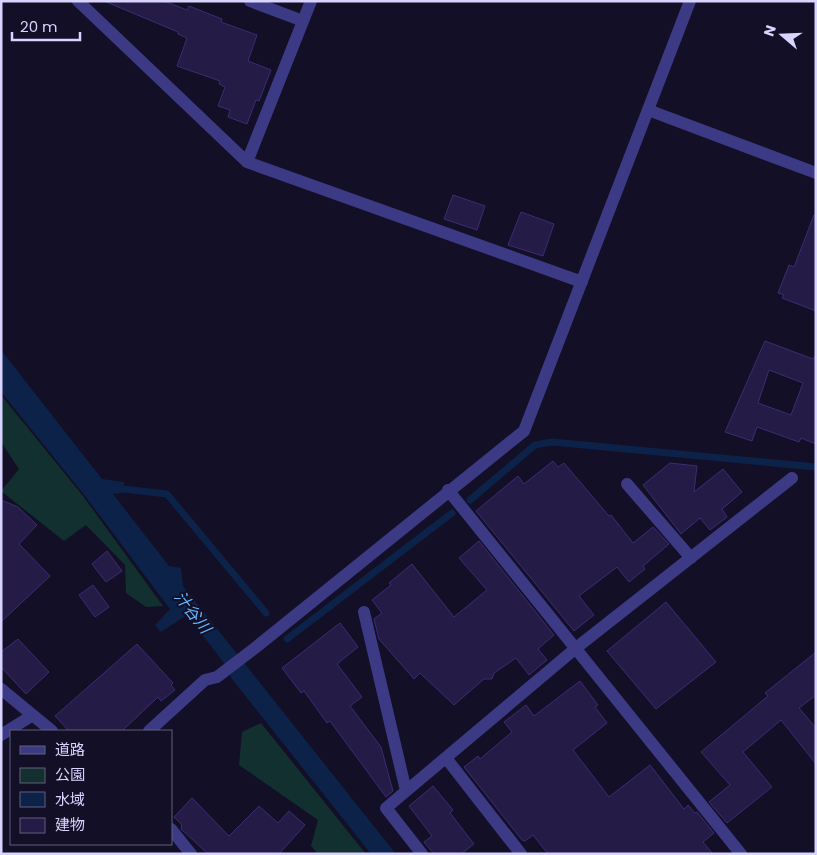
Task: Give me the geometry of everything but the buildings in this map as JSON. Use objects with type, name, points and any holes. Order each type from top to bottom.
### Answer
[{"type":"street","points":[[78,1],[247,162],[582,282]]},
{"type":"street","points":[[250,1],[303,21]]},
{"type":"street","points":[[247,162],[311,1]]},
{"type":"street","points":[[150,730],[205,680],[217,677],[255,648],[524,430],[690,1]]},
{"type":"street","points":[[648,110],[816,173]]},
{"type":"street","points":[[422,854],[386,808],[576,648],[792,478]]},
{"type":"street","points":[[627,484],[691,558]]},
{"type":"street","points":[[448,490],[742,854]]},
{"type":"street","points":[[364,612],[406,791]]},
{"type":"street","points":[[1,689],[51,730]]},
{"type":"street","points":[[1,735],[32,715]]},
{"type":"street","points":[[446,758],[521,854]]},
{"type":"street","points":[[172,830],[191,854]]},
{"type":"green space","points":[[1,395],[83,496],[163,606],[146,607],[126,593],[125,565],[86,525],[64,541],[1,491],[19,469],[1,442]]},
{"type":"green space","points":[[261,723],[366,854],[318,854],[311,846],[318,820],[239,765],[242,732]]},
{"type":"water","name":"汁谷川","points":[[1,350],[102,479],[124,482],[124,493],[113,494],[169,566],[181,568],[183,586],[396,854],[371,854],[232,679],[224,663],[187,615],[161,632],[155,625],[170,609],[85,496],[1,392]]},
{"type":"waterway","points":[[470,500],[535,445],[552,442],[816,467]]},
{"type":"waterway","points":[[115,488],[167,494],[266,613]]},
{"type":"waterway","points":[[287,639],[452,513]]}]
